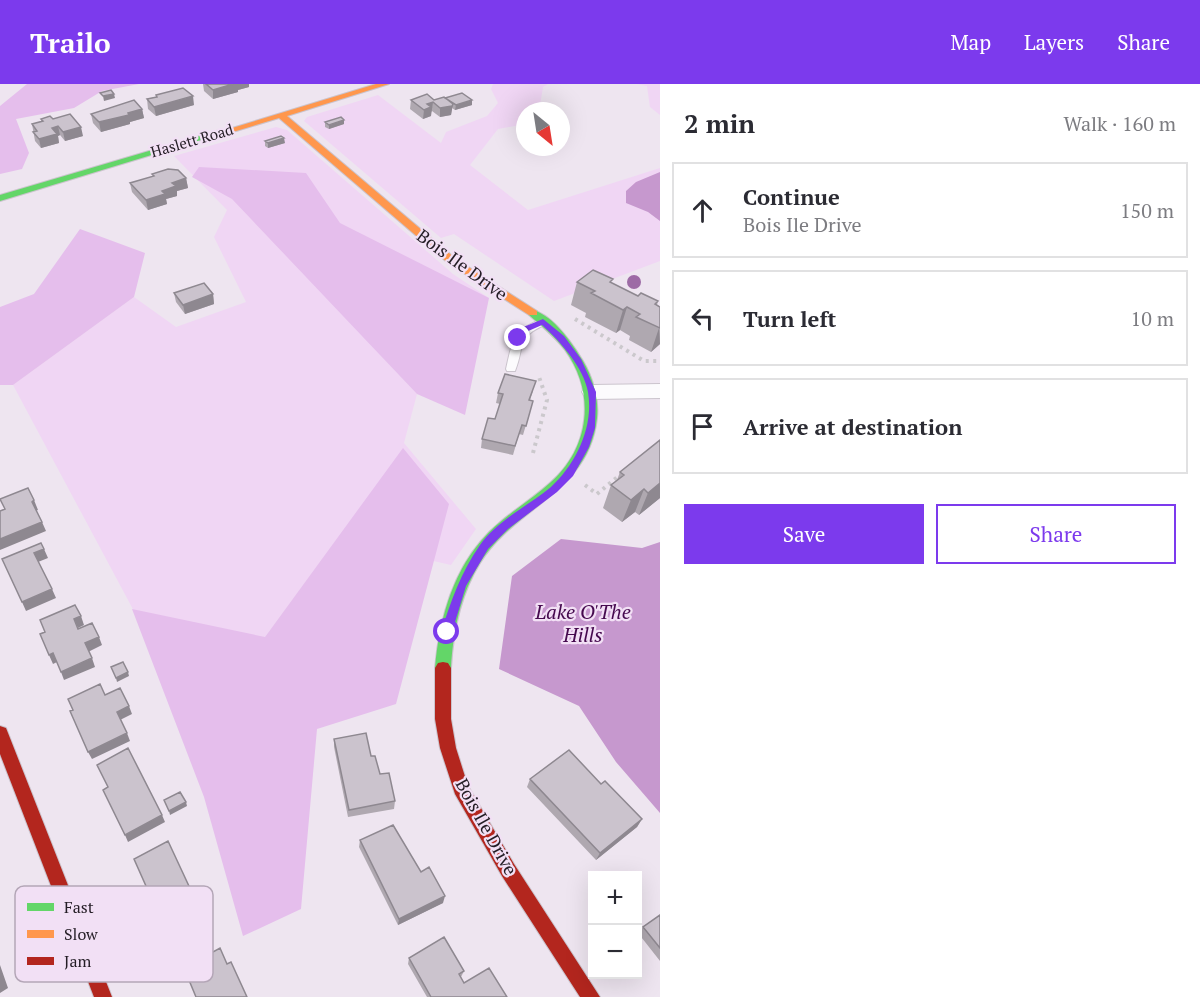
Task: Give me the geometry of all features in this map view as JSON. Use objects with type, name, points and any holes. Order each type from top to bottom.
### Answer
[{"type":"street","name":"Haslett Road","points":[[0,198],[385,84]]},
{"type":"street","name":"Bois Ile Drive","points":[[281,115],[439,252],[543,322],[562,338],[577,359],[592,392],[591,428],[585,447],[570,474],[553,490],[505,526],[485,546],[461,585],[447,632],[441,683],[444,729],[456,776],[478,821],[591,997]]},
{"type":"street","points":[[592,392],[660,392]]},
{"type":"street","points":[[0,733],[60,886]]},
{"type":"street","points":[[97,982],[103,997]]},
{"type":"lane","points":[[511,369],[518,338],[524,330],[543,322]]},
{"type":"path","points":[[575,319],[644,361],[660,361]]},
{"type":"path","points":[[533,453],[547,400],[538,377]]},
{"type":"path","points":[[570,474],[597,494],[624,472]]},
{"type":"shaded area","points":[[27,84],[139,84],[102,91],[74,108],[16,119],[29,153],[22,169],[0,174],[0,106]]},
{"type":"shaded area","points":[[493,84],[548,84],[543,87],[540,102],[516,102],[516,126],[498,129],[470,165],[528,210],[660,168],[660,261],[554,301],[454,234],[441,238],[304,121],[307,117],[378,95],[441,143],[446,132],[487,116],[498,103],[491,89]]},
{"type":"shaded area","points":[[637,84],[660,84],[660,115],[650,107],[647,86]]},
{"type":"shaded area","points":[[276,127],[287,130],[453,274],[489,298],[371,345],[417,394],[404,443],[476,529],[451,565],[337,539],[265,637],[189,714],[13,385],[134,297],[176,327],[246,302],[214,237],[227,210],[174,156]]},
{"type":"shaded area","points":[[199,167],[306,173],[340,223],[489,298],[465,415],[417,394],[232,199],[192,177]]},
{"type":"shaded area","points":[[80,229],[145,253],[134,297],[13,385],[0,385],[0,307],[34,294]]},
{"type":"shaded area","points":[[403,448],[449,504],[396,704],[317,729],[301,909],[243,936],[204,797],[132,609],[265,637]]},
{"type":"water","points":[[660,172],[660,221],[648,212],[626,203],[626,191],[636,182]]},
{"type":"water","name":"Lake O'The Hills","points":[[561,539],[642,548],[660,542],[660,813],[616,762],[579,706],[499,669],[512,576]]},
{"type":"building","points":[[206,84],[233,84],[213,90]]},
{"type":"building","points":[[183,88],[193,96],[154,107],[147,99],[157,97],[156,95]]},
{"type":"building","points":[[111,90],[114,94],[103,96],[100,93]]},
{"type":"building","points":[[462,93],[472,100],[456,105],[445,98]]},
{"type":"building","points":[[427,94],[434,100],[444,97],[453,104],[440,108],[433,102],[427,104],[431,107],[424,110],[411,100]]},
{"type":"building","points":[[134,100],[142,109],[128,113],[129,115],[99,122],[91,114]]},
{"type":"building","points":[[70,114],[81,127],[63,132],[58,126],[52,128],[57,134],[39,139],[33,132],[37,131],[32,124],[43,121],[41,119],[50,116],[53,119]]},
{"type":"building","points":[[341,117],[344,120],[329,125],[325,122]]},
{"type":"building","points":[[281,136],[284,138],[268,143],[265,141]]},
{"type":"building","points":[[168,169],[178,170],[186,178],[172,183],[176,186],[162,191],[165,194],[146,200],[130,183],[154,176],[152,174]]},
{"type":"building","points":[[593,270],[613,279],[610,282],[638,296],[641,293],[658,301],[655,304],[660,307],[660,328],[636,317],[640,314],[627,307],[623,310],[591,293],[595,291],[577,282]]},
{"type":"building","points":[[204,283],[213,294],[183,305],[174,293]]},
{"type":"building","points":[[505,374],[536,381],[529,400],[533,401],[526,426],[522,425],[515,446],[482,439],[488,418],[495,419],[503,394],[498,393]]},
{"type":"building","points":[[660,440],[660,483],[648,493],[644,489],[631,500],[611,485],[624,475],[620,472]]},
{"type":"building","points":[[28,488],[42,522],[0,539],[0,511],[5,509],[0,499]]},
{"type":"building","points":[[41,543],[44,549],[34,553],[52,589],[22,602],[2,559]]},
{"type":"building","points":[[75,605],[81,616],[74,619],[78,629],[92,623],[99,637],[85,643],[92,658],[61,672],[53,653],[49,655],[40,634],[45,632],[40,620]]},
{"type":"building","points":[[123,662],[128,672],[116,678],[111,667]]},
{"type":"building","points":[[100,684],[105,695],[120,688],[129,706],[117,712],[127,733],[88,752],[70,711],[73,710],[68,699]]},
{"type":"building","points":[[366,733],[371,756],[375,756],[380,774],[389,773],[395,801],[349,810],[334,739]]},
{"type":"building","points":[[128,748],[162,815],[125,835],[103,790],[108,787],[97,765]]},
{"type":"building","points":[[569,750],[601,784],[605,781],[642,819],[600,853],[530,779]]},
{"type":"building","points":[[180,792],[186,802],[169,811],[164,800]]},
{"type":"building","points":[[393,825],[421,872],[429,867],[445,896],[399,919],[360,840]]},
{"type":"building","points":[[168,841],[189,886],[146,886],[134,859]]},
{"type":"building","points":[[660,915],[660,948],[643,927]]},
{"type":"building","points":[[444,937],[464,971],[459,974],[464,983],[489,968],[507,997],[431,997],[409,958]]},
{"type":"building","points":[[220,948],[227,964],[231,962],[247,997],[196,997],[190,982],[213,982],[213,952]]},
{"type":"traffic: fast","points":[[0,198],[223,132]]},
{"type":"traffic: fast","points":[[443,668],[450,619],[467,572],[494,535],[565,476],[581,454],[589,432],[592,410],[589,388],[581,367],[569,347],[553,329],[533,313]]},
{"type":"traffic: slow","points":[[223,132],[385,84]]},
{"type":"traffic: slow","points":[[281,115],[452,261],[533,313]]},
{"type":"traffic: jam","points":[[443,668],[443,719],[448,748],[461,789],[508,870],[591,997]]},
{"type":"traffic: jam","points":[[0,733],[60,886]]},
{"type":"traffic: jam","points":[[97,982],[103,997]]},
{"type":"route","points":[[447,632],[461,585],[485,546],[505,526],[553,490],[570,474],[585,447],[591,428],[592,392],[577,359],[562,338],[543,322],[524,330],[518,338]]}]
